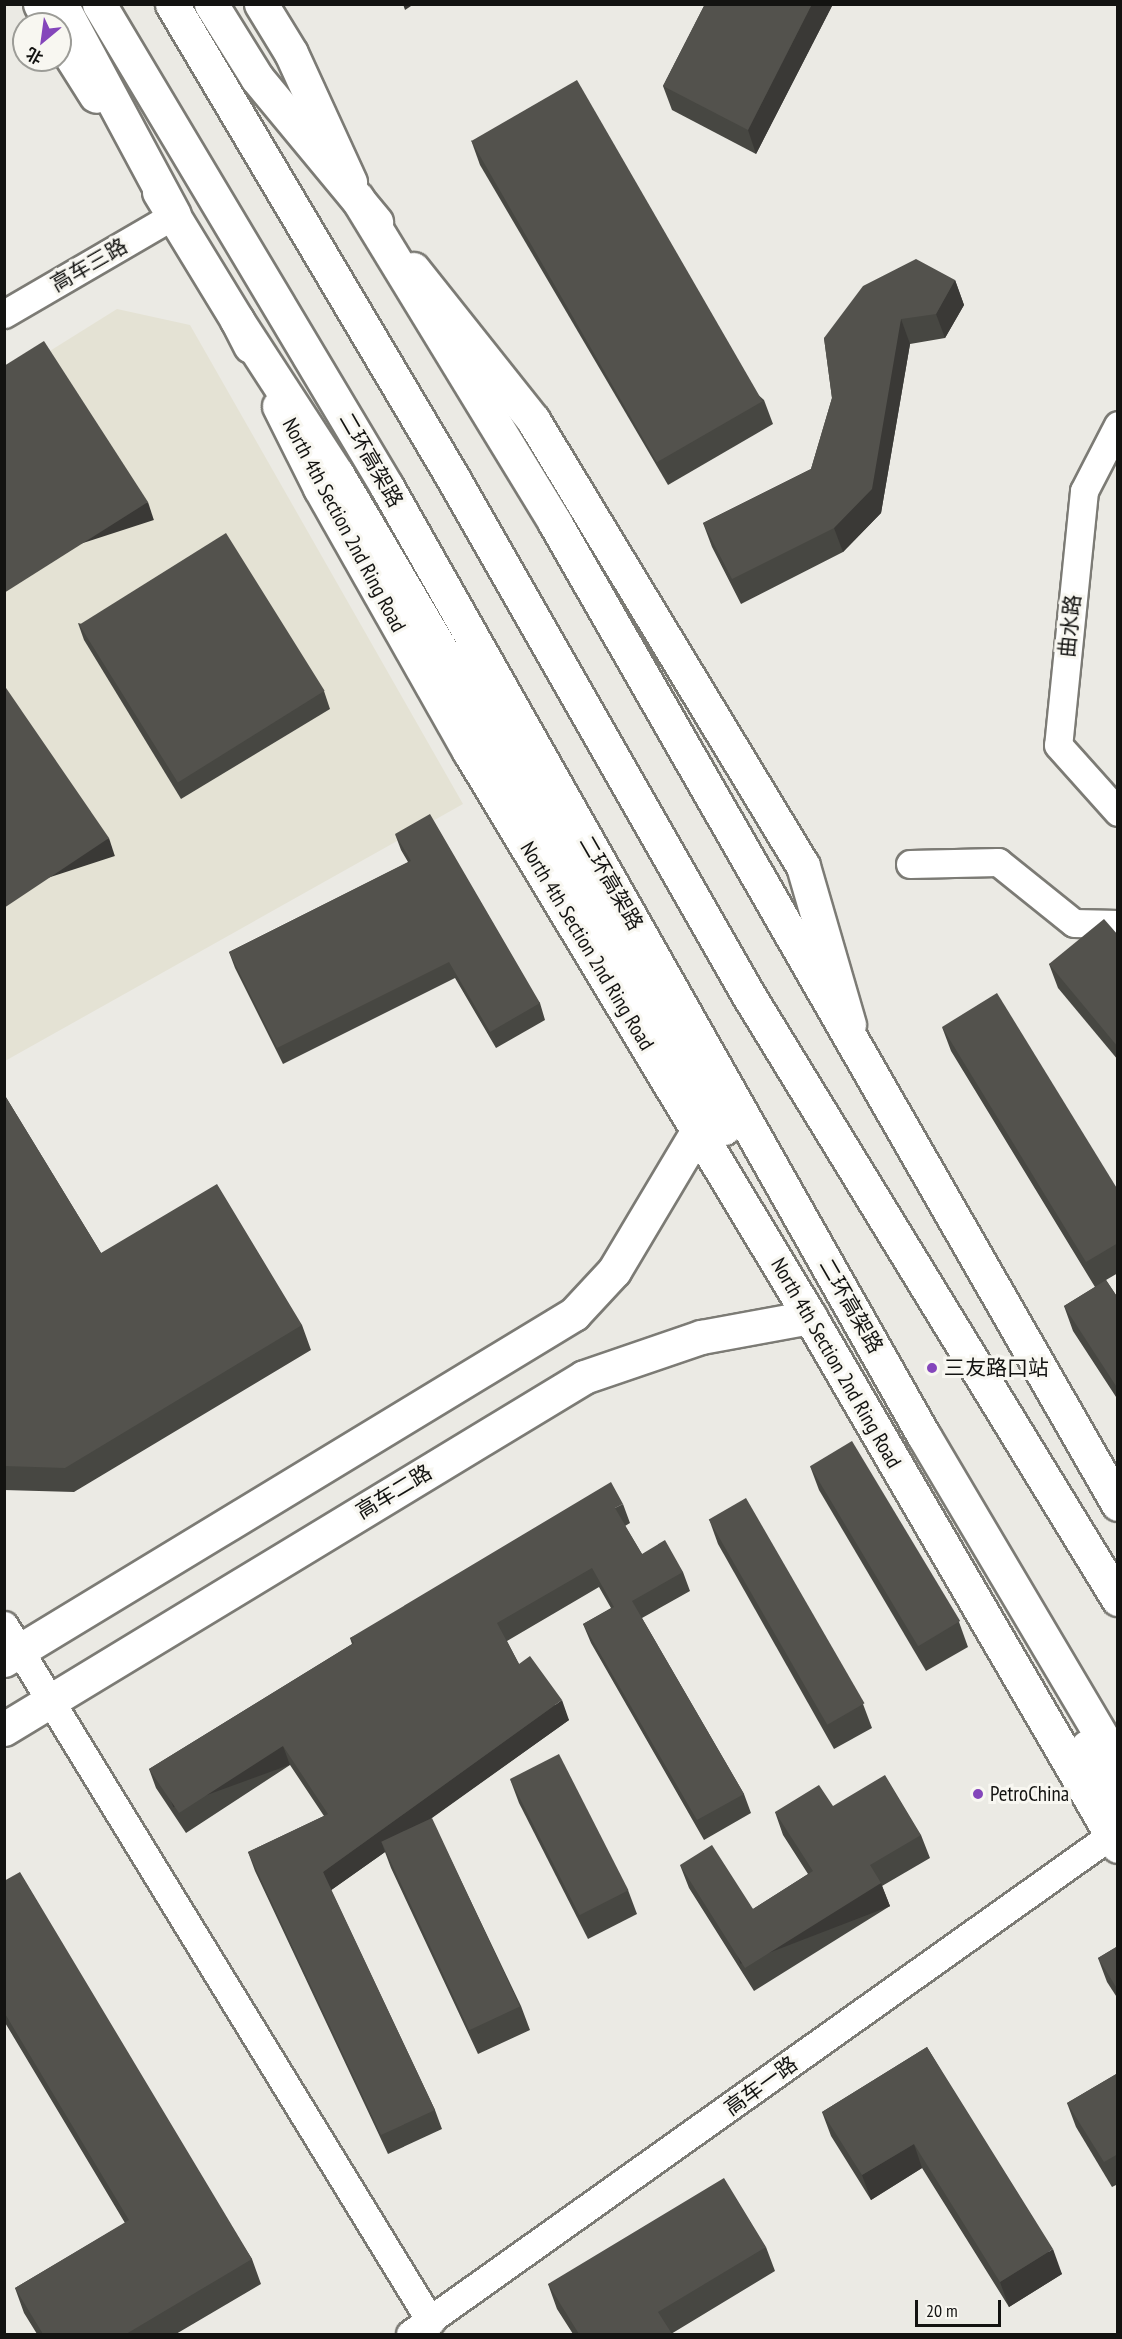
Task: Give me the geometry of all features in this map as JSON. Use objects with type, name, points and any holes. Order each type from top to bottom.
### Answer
[{"type":"main road","points":[[61,4],[174,215]]},
{"type":"main road","name":"二环高架路","points":[[99,4],[393,497],[924,1436],[1118,1764]]},
{"type":"main road","points":[[172,4],[453,478],[749,996],[1118,1599]]},
{"type":"main road","points":[[211,4],[257,78],[357,198],[533,420],[803,866],[849,1023],[1118,1481]]},
{"type":"main road","points":[[261,4],[291,53],[357,198],[555,523],[1118,1504]]},
{"type":"main road","name":"North 4th Section 2nd Ring Road","points":[[72,60],[174,215],[237,320],[320,488],[458,731],[810,1317],[1115,1836]]},
{"type":"main road","points":[[237,320],[337,474],[522,782],[1118,1799]]},
{"type":"main road","points":[[9,1646],[574,1314],[614,1271],[698,1130]]},
{"type":"main road","name":"高车二路","points":[[4,1729],[584,1377],[701,1336],[810,1317]]},
{"type":"street","name":"高车三路","points":[[4,314],[174,215]]},
{"type":"street","name":"曲水路","points":[[1118,425],[1084,491],[1058,745],[1118,812]]},
{"type":"street","points":[[910,864],[998,862],[1074,923],[1118,924]]},
{"type":"street","points":[[9,1646],[51,1700],[420,2328]]},
{"type":"street","name":"高车一路","points":[[420,2328],[1115,1836]]},
{"type":"shaded area","points":[[117,309],[190,325],[463,804],[5,1061],[5,379]]},
{"type":"building","points":[[705,4],[812,4],[748,130],[663,86]]},
{"type":"building","points":[[577,80],[763,401],[657,462],[471,141]]},
{"type":"building","points":[[916,259],[955,280],[936,314],[901,319],[872,489],[834,528],[732,579],[703,523],[811,469],[832,398],[824,338],[863,286]]},
{"type":"building","points":[[44,341],[148,502],[4,593],[4,366]]},
{"type":"building","points":[[226,533],[325,691],[178,782],[79,625]]},
{"type":"building","points":[[4,685],[109,838],[4,908]]},
{"type":"building","points":[[430,814],[540,1003],[490,1032],[449,962],[277,1048],[229,952],[411,861],[395,834]]},
{"type":"building","points":[[1104,919],[1118,935],[1118,1047],[1049,964]]},
{"type":"building","points":[[997,993],[1118,1190],[1118,1243],[1086,1262],[942,1027]]},
{"type":"building","points":[[4,1094],[101,1253],[217,1184],[302,1325],[65,1468],[4,1466]]},
{"type":"building","points":[[1106,1280],[1118,1298],[1118,1389],[1064,1306]]},
{"type":"building","points":[[852,1441],[960,1621],[918,1646],[810,1466]]},
{"type":"building","points":[[611,1482],[623,1504],[615,1508],[642,1554],[665,1540],[683,1572],[632,1601],[744,1794],[697,1820],[583,1624],[614,1607],[592,1568],[497,1623],[519,1664],[530,1656],[562,1700],[323,1872],[435,2110],[381,2135],[248,1852],[328,1814],[283,1746],[179,1813],[149,1769],[354,1643],[350,1638]]},
{"type":"building","points":[[746,1498],[865,1703],[827,1725],[709,1520]]},
{"type":"building","points":[[559,1754],[628,1890],[579,1915],[510,1779]]},
{"type":"building","points":[[885,1775],[921,1835],[870,1865],[881,1883],[745,1968],[680,1865],[712,1845],[753,1909],[813,1871],[775,1812],[819,1785],[833,1806]]},
{"type":"building","points":[[432,1818],[520,2007],[469,2030],[381,1842]]},
{"type":"building","points":[[20,1872],[252,2259],[126,2334],[43,2334],[15,2288],[129,2220],[4,2012],[4,1881]]},
{"type":"building","points":[[1118,1946],[1118,1990],[1098,1958]]},
{"type":"building","points":[[927,2047],[1053,2249],[1000,2282],[914,2144],[862,2175],[822,2112]]},
{"type":"building","points":[[1118,2073],[1118,2154],[1104,2162],[1067,2103]]},
{"type":"building","points":[[724,2178],[766,2247],[658,2312],[672,2334],[579,2334],[548,2284]]},
{"type":"place","name":"三友路口站","points":[[932,1368]]},
{"type":"place","name":"PetroChina","points":[[978,1794]]}]
